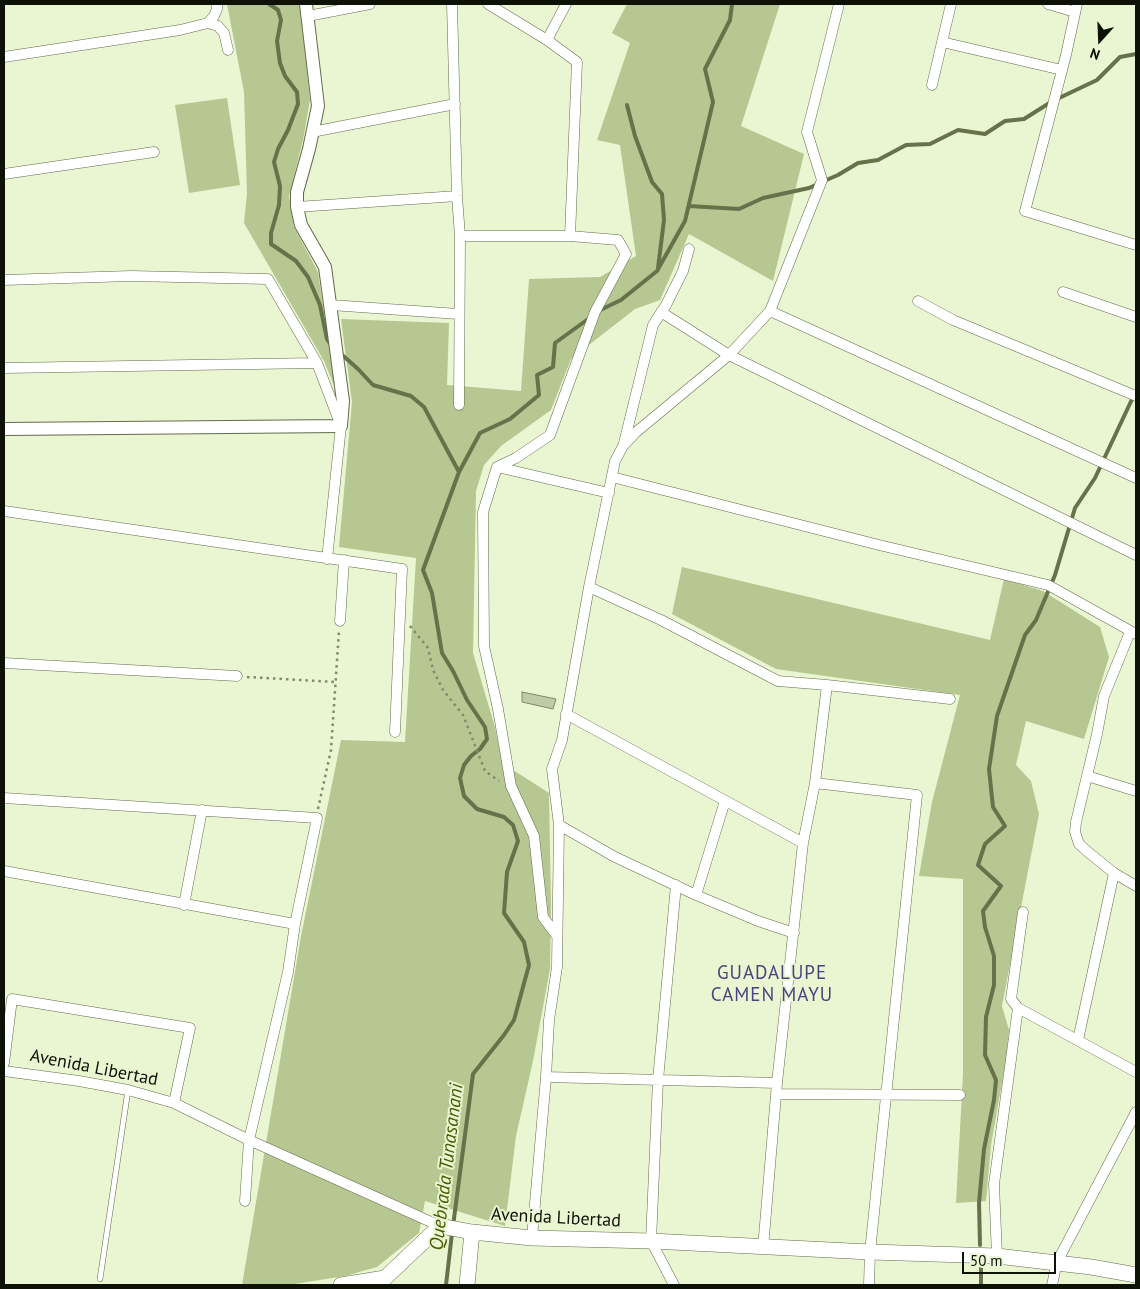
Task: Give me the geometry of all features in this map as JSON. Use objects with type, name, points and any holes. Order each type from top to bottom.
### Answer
[{"type":"main road","name":"Avenida Libertad","points":[[440,1226],[472,1232],[532,1238],[651,1241],[763,1248],[997,1256],[1057,1262],[1136,1275]]},
{"type":"main road","points":[[341,1285],[385,1278],[440,1226]]},
{"type":"main road","points":[[467,1285],[472,1232]]},
{"type":"street","points":[[208,23],[214,16],[217,8],[216,4]]},
{"type":"street","points":[[327,559],[343,402],[325,267],[301,225],[297,207],[297,192],[318,106],[307,10],[370,4]]},
{"type":"street","points":[[452,4],[457,196],[460,236],[458,314],[459,405]]},
{"type":"street","points":[[488,4],[546,40],[577,62],[570,236]]},
{"type":"street","points":[[546,40],[566,4]]},
{"type":"street","points":[[623,446],[635,433],[729,355],[770,312],[822,180],[808,132],[839,4]]},
{"type":"street","points":[[932,85],[951,4]]},
{"type":"street","points":[[1048,4],[1076,8],[1062,70],[1025,211],[1136,245]]},
{"type":"street","points":[[4,57],[180,30],[208,23],[218,26],[224,33],[228,50]]},
{"type":"street","points":[[942,42],[1062,70]]},
{"type":"street","points":[[312,132],[456,104]]},
{"type":"street","points":[[4,174],[154,152]]},
{"type":"street","points":[[297,207],[457,196]]},
{"type":"street","points":[[460,236],[570,236],[618,240],[626,254],[596,312],[550,435],[516,458],[497,467],[484,512],[484,646],[498,709],[511,786],[534,836],[543,917],[557,936]]},
{"type":"street","points":[[532,1238],[549,1020],[557,967],[559,825],[552,769],[562,740],[589,587],[615,461],[623,446],[654,325],[683,271],[690,249]]},
{"type":"street","points":[[4,280],[131,276],[268,280],[317,363],[341,426]]},
{"type":"street","points":[[1063,292],[1136,317]]},
{"type":"street","points":[[918,301],[953,320],[1136,396]]},
{"type":"street","points":[[331,305],[458,314]]},
{"type":"street","points":[[661,312],[729,355],[1136,555]]},
{"type":"street","points":[[770,312],[1136,478]]},
{"type":"street","points":[[4,368],[317,363]]},
{"type":"street","points":[[4,429],[341,426]]},
{"type":"street","points":[[497,467],[609,493]]},
{"type":"street","points":[[612,477],[879,545],[1048,585],[1133,633],[1104,696],[1076,822],[1076,832],[1079,844],[1114,873],[1136,886]]},
{"type":"street","points":[[4,510],[402,569],[395,732]]},
{"type":"street","points":[[340,621],[344,560]]},
{"type":"street","points":[[589,587],[661,620],[778,681],[827,684],[950,700]]},
{"type":"street","points":[[4,663],[236,676]]},
{"type":"street","points":[[763,1248],[777,1088],[803,843],[815,783],[827,684]]},
{"type":"street","points":[[566,714],[803,843]]},
{"type":"street","points":[[1087,776],[1136,791]]},
{"type":"street","points":[[815,783],[917,794],[870,1252],[869,1285]]},
{"type":"street","points":[[4,798],[316,818],[295,924],[288,972],[249,1140],[245,1201]]},
{"type":"street","points":[[696,895],[725,801]]},
{"type":"street","points":[[184,905],[202,810]]},
{"type":"street","points":[[559,825],[615,857],[696,895],[758,921],[794,933]]},
{"type":"street","points":[[4,871],[295,924]]},
{"type":"street","points":[[1078,1040],[1114,873]]},
{"type":"street","points":[[674,1285],[651,1241],[658,1080],[676,885]]},
{"type":"street","points":[[1023,912],[1011,999],[1018,1008],[1136,1072]]},
{"type":"street","points":[[4,1063],[12,999],[190,1028],[174,1103]]},
{"type":"street","points":[[997,1256],[994,1184],[1018,1008]]},
{"type":"street","name":"Avenida Libertad","points":[[4,1071],[79,1080],[128,1090],[174,1103],[249,1140],[440,1226]]},
{"type":"street","points":[[546,1077],[658,1080],[887,1095],[960,1095]]},
{"type":"street","points":[[1052,1285],[1057,1262],[1136,1112]]},
{"type":"lane","points":[[100,1279],[128,1090]]},
{"type":"path","points":[[400,613],[428,648],[433,670],[443,690],[463,715],[485,771],[499,781],[511,786]]},
{"type":"path","points":[[316,818],[331,750],[340,621]]},
{"type":"path","points":[[236,676],[336,682]]},
{"type":"green space","points":[[227,4],[300,4],[310,100],[303,140],[289,196],[294,227],[318,272],[335,388],[324,361],[244,223],[247,193],[244,92]]},
{"type":"green space","points":[[627,4],[780,4],[741,126],[804,154],[773,281],[689,234],[660,300],[635,309],[571,359],[551,410],[501,446],[484,465],[476,491],[473,653],[495,727],[502,763],[549,793],[550,969],[533,1061],[516,1136],[505,1226],[425,1201],[419,1233],[377,1267],[345,1276],[288,1285],[242,1285],[301,936],[341,740],[405,742],[416,558],[339,547],[352,402],[341,319],[449,323],[447,385],[521,391],[529,279],[600,277],[636,256],[620,145],[597,140],[630,43],[612,33]]},
{"type":"green space","points":[[227,98],[240,185],[189,193],[175,105]]},
{"type":"green space","points":[[682,567],[990,640],[1004,579],[1043,591],[1100,627],[1109,657],[1084,739],[1026,721],[1016,765],[1031,781],[1039,814],[1002,1006],[1009,1030],[1006,1060],[991,1145],[986,1201],[956,1203],[963,1074],[963,879],[919,876],[932,802],[960,695],[776,669],[672,614]]},
{"type":"building","points":[[522,692],[556,699],[553,709],[522,702]]},
{"type":"waterway","name":"Quebrada Tunasanani","points":[[269,4],[278,10],[281,20],[277,41],[280,63],[285,76],[297,92],[298,104],[274,162],[280,186],[279,205],[271,233],[271,244],[296,261],[308,277],[320,305],[327,339],[331,345]]},
{"type":"waterway","points":[[598,311],[621,300],[657,271],[685,221],[713,102],[705,69],[730,20],[732,4]]},
{"type":"waterway","points":[[1057,99],[1097,80],[1120,57],[1136,54]]},
{"type":"waterway","points":[[824,181],[858,163],[878,160],[906,145],[930,144],[958,130],[985,134],[1005,121],[1024,119],[1051,102]]},
{"type":"waterway","points":[[627,105],[635,136],[652,182],[662,194],[664,220],[658,268]]},
{"type":"waterway","points":[[689,206],[739,209],[763,198],[809,188],[818,184]]},
{"type":"waterway","name":"Quebrada Tunasanani","points":[[453,1226],[473,1074],[514,1020],[529,965],[524,942],[504,913],[507,872],[518,841],[513,825],[504,817],[477,809],[464,796],[460,778],[464,765],[487,739],[485,727],[467,700],[442,653],[432,593],[423,570],[459,472],[480,433],[510,419],[539,395],[537,375],[553,367],[555,343],[591,317]]},
{"type":"waterway","name":"Quebrada Tunasanani","points":[[340,353],[373,385],[411,396],[424,407],[459,472]]},
{"type":"waterway","points":[[980,1245],[979,1203],[984,1149],[996,1080],[985,1055],[986,1017],[994,985],[994,956],[985,927],[983,911],[1001,886],[978,865],[985,844],[1005,826],[993,807],[989,769],[997,716],[1025,635],[1036,620],[1055,575],[1075,508],[1095,478],[1134,395]]},
{"type":"waterway","name":"Quebrada Tunasanani","points":[[446,1285],[452,1233]]},
{"type":"waterway","points":[[981,1268],[981,1285]]},
{"type":"district","name":"GUADALUPE CAMEN MAYU","points":[[772,985]]}]
